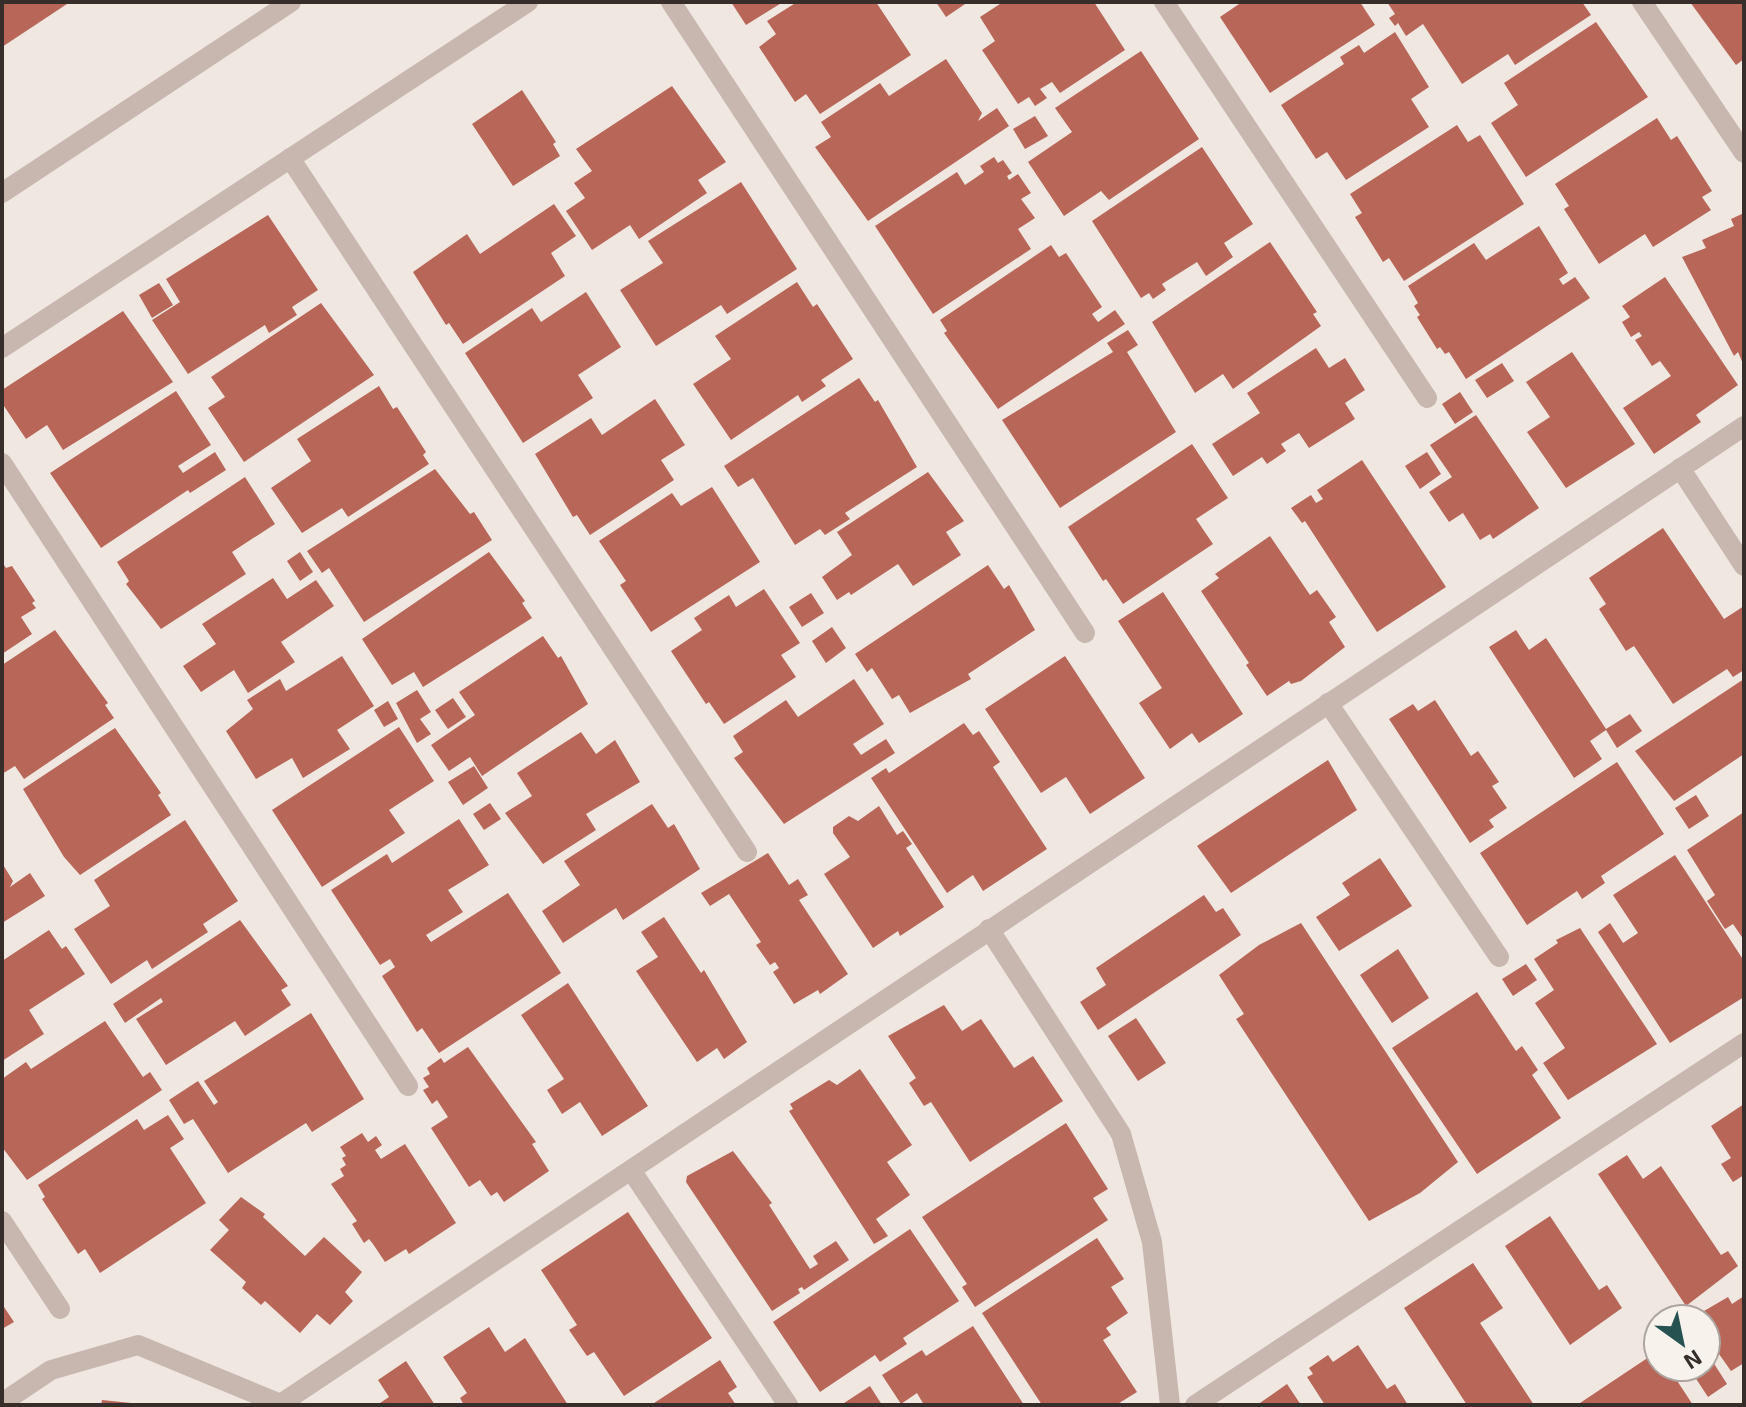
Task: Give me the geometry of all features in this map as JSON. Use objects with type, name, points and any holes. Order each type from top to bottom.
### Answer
[{"type":"lane","points":[[2,193],[291,2]]},
{"type":"lane","points":[[2,348],[528,2]]},
{"type":"lane","points":[[671,2],[1085,633]]},
{"type":"lane","points":[[1164,2],[1427,398]]},
{"type":"lane","points":[[1642,2],[1744,153]]},
{"type":"lane","points":[[290,158],[747,852]]},
{"type":"lane","points":[[2,1403],[51,1370],[138,1345],[283,1404],[1744,426]]},
{"type":"lane","points":[[2,463],[408,1086]]},
{"type":"lane","points":[[1680,468],[1744,566]]},
{"type":"lane","points":[[1328,703],[1499,957]]},
{"type":"lane","points":[[989,929],[1121,1134],[1152,1242],[1170,1405]]},
{"type":"lane","points":[[1195,1405],[1744,1043]]},
{"type":"lane","points":[[631,1170],[788,1405]]},
{"type":"lane","points":[[2,1221],[60,1309]]},
{"type":"building","points":[[2,2],[70,2],[2,47]]},
{"type":"building","points":[[731,2],[783,2],[746,25]]},
{"type":"building","points":[[797,2],[876,2],[911,55],[820,114],[806,94],[795,102],[759,47],[776,34],[767,21]]},
{"type":"building","points":[[936,2],[968,2],[946,17]]},
{"type":"building","points":[[1003,2],[1094,2],[1125,50],[1060,93],[1052,82],[1040,89],[1047,98],[1035,106],[1029,97],[1018,104],[982,50],[995,41],[980,17]]},
{"type":"building","points":[[1242,2],[1360,2],[1375,25],[1270,93],[1220,17]]},
{"type":"building","points":[[1387,2],[1582,2],[1591,15],[1515,65],[1508,54],[1462,84],[1423,24],[1406,36],[1398,23],[1395,26],[1389,18],[1395,14]]},
{"type":"building","points":[[1690,2],[1744,2],[1744,59],[1736,65]]},
{"type":"building","points":[[1596,22],[1648,97],[1526,177],[1491,123],[1518,105],[1504,83]]},
{"type":"building","points":[[1395,32],[1429,87],[1411,99],[1429,127],[1346,180],[1327,152],[1316,159],[1281,105],[1344,64],[1340,57],[1359,45],[1364,53]]},
{"type":"building","points":[[1141,51],[1199,139],[1109,200],[1101,191],[1064,216],[1028,162],[1072,132],[1055,108]]},
{"type":"building","points":[[946,59],[982,113],[978,121],[997,108],[1009,126],[868,221],[815,147],[831,137],[821,122],[880,83],[889,96]]},
{"type":"building","points":[[672,86],[726,162],[698,180],[707,193],[639,239],[630,225],[592,250],[566,211],[585,198],[574,183],[592,171],[576,149]]},
{"type":"building","points":[[522,90],[556,142],[553,144],[560,156],[513,186],[472,124]]},
{"type":"building","points":[[1035,116],[1048,136],[1025,149],[1013,129]]},
{"type":"building","points":[[1657,118],[1671,140],[1677,136],[1712,191],[1702,197],[1711,210],[1653,247],[1645,234],[1599,264],[1564,209],[1569,206],[1555,184]]},
{"type":"building","points":[[1457,125],[1468,142],[1480,135],[1524,204],[1404,281],[1389,258],[1383,262],[1355,217],[1362,213],[1350,194]]},
{"type":"building","points":[[1202,147],[1253,224],[1224,243],[1233,257],[1206,276],[1197,262],[1162,284],[1166,290],[1153,299],[1149,293],[1141,298],[1092,221]]},
{"type":"building","points":[[994,157],[998,163],[1003,160],[1012,173],[1007,176],[1009,180],[1018,174],[1031,193],[1021,199],[1035,218],[1018,229],[1031,249],[933,314],[875,226],[957,172],[965,185],[984,172],[980,166]]},
{"type":"building","points":[[741,182],[797,269],[727,314],[721,305],[656,346],[620,290],[663,263],[648,241]]},
{"type":"building","points":[[554,204],[576,236],[551,253],[565,276],[463,344],[449,323],[446,325],[413,272],[467,234],[480,254]]},
{"type":"building","points":[[1744,213],[1744,366],[1738,352],[1734,356],[1682,257],[1706,248],[1702,240],[1734,226],[1731,219]]},
{"type":"building","points":[[268,215],[318,290],[292,307],[297,315],[269,333],[265,325],[188,374],[152,320],[180,302],[166,279]]},
{"type":"building","points":[[1539,226],[1568,273],[1559,279],[1563,285],[1575,277],[1590,298],[1466,379],[1449,352],[1445,354],[1440,347],[1437,349],[1417,317],[1420,315],[1414,306],[1418,303],[1408,286],[1474,243],[1486,260]]},
{"type":"building","points":[[1270,242],[1317,312],[1313,314],[1321,326],[1233,389],[1223,374],[1195,393],[1152,322]]},
{"type":"building","points":[[1051,245],[1059,257],[1066,253],[1102,307],[1092,314],[1098,322],[1115,310],[1125,324],[998,409],[944,333],[947,331],[940,320]]},
{"type":"building","points":[[1665,277],[1738,385],[1696,415],[1701,422],[1654,454],[1623,408],[1671,376],[1660,361],[1652,366],[1635,340],[1642,336],[1639,332],[1631,337],[1622,322],[1630,317],[1622,306]]},
{"type":"building","points":[[797,282],[813,307],[817,304],[853,359],[821,380],[826,386],[802,402],[798,395],[731,440],[693,384],[731,359],[715,336]]},
{"type":"building","points":[[159,283],[173,305],[152,318],[139,295]]},
{"type":"building","points":[[586,292],[621,347],[578,375],[593,398],[523,443],[465,353],[532,308],[541,322]]},
{"type":"building","points":[[321,303],[374,375],[244,462],[208,408],[225,397],[211,377]]},
{"type":"building","points":[[123,311],[173,382],[63,450],[47,425],[26,439],[2,403],[2,390]]},
{"type":"building","points":[[1128,330],[1138,345],[1127,352],[1176,432],[1060,508],[1002,420],[1113,352],[1107,343]]},
{"type":"building","points":[[1316,348],[1329,368],[1345,358],[1365,390],[1345,403],[1355,419],[1309,448],[1299,433],[1281,444],[1286,451],[1267,464],[1262,457],[1233,476],[1212,444],[1260,413],[1247,393]]},
{"type":"building","points":[[1572,352],[1635,444],[1566,488],[1527,432],[1550,417],[1526,382]]},
{"type":"building","points":[[1502,363],[1514,381],[1487,398],[1475,380]]},
{"type":"building","points":[[859,378],[875,402],[878,400],[917,467],[845,513],[850,519],[825,535],[820,529],[795,545],[753,478],[738,487],[724,466]]},
{"type":"building","points":[[379,386],[393,409],[397,407],[426,452],[423,455],[429,464],[348,517],[342,508],[302,533],[271,488],[311,461],[297,439]]},
{"type":"building","points":[[176,391],[211,445],[178,466],[183,473],[215,452],[226,470],[190,493],[188,490],[101,548],[50,473]]},
{"type":"building","points":[[1460,392],[1473,412],[1455,424],[1442,404]]},
{"type":"building","points":[[655,399],[685,445],[661,460],[674,480],[590,535],[577,515],[573,517],[535,454],[591,418],[602,435]]},
{"type":"building","points":[[1476,415],[1539,508],[1493,539],[1490,534],[1480,540],[1463,513],[1449,522],[1429,492],[1452,477],[1430,445]]},
{"type":"building","points":[[1192,444],[1228,498],[1196,519],[1213,544],[1123,604],[1106,579],[1103,581],[1068,527]]},
{"type":"building","points":[[1427,452],[1441,474],[1420,489],[1405,466]]},
{"type":"building","points":[[1362,460],[1446,587],[1377,632],[1305,521],[1302,523],[1291,508],[1311,495],[1316,503],[1323,499],[1317,490]]},
{"type":"building","points":[[435,469],[470,514],[474,512],[492,540],[364,622],[329,568],[322,573],[307,551]]},
{"type":"building","points":[[928,472],[964,521],[946,532],[961,555],[913,586],[898,564],[851,595],[849,592],[837,600],[822,577],[852,555],[837,532]]},
{"type":"building","points":[[245,477],[275,524],[232,552],[246,574],[161,629],[126,584],[129,581],[117,562]]},
{"type":"building","points":[[712,487],[760,562],[651,632],[620,585],[626,581],[599,541],[672,493],[681,506]]},
{"type":"building","points":[[1663,528],[1724,619],[1744,606],[1744,670],[1733,677],[1727,669],[1673,704],[1634,646],[1626,651],[1599,609],[1606,604],[1589,578]]},
{"type":"building","points":[[1270,536],[1310,595],[1317,590],[1336,617],[1329,622],[1345,647],[1301,681],[1291,684],[1289,681],[1267,696],[1201,591],[1219,578],[1215,574]]},
{"type":"building","points":[[300,552],[313,572],[300,581],[287,561]]},
{"type":"building","points":[[489,552],[525,601],[522,603],[532,618],[423,687],[414,672],[392,685],[362,639]]},
{"type":"building","points":[[2,562],[6,568],[12,566],[35,601],[32,603],[36,608],[21,617],[32,634],[2,654]]},
{"type":"building","points":[[988,565],[1004,589],[1009,585],[1035,630],[968,674],[971,679],[910,713],[899,695],[892,699],[872,668],[867,672],[855,654]]},
{"type":"building","points":[[273,578],[287,599],[316,580],[334,606],[281,642],[295,662],[248,693],[234,670],[201,692],[183,666],[216,644],[202,624]]},
{"type":"building","points":[[764,589],[800,643],[781,655],[796,677],[724,724],[709,702],[706,704],[671,651],[702,630],[694,618],[729,595],[736,607]]},
{"type":"building","points":[[1163,592],[1243,714],[1199,743],[1192,733],[1170,749],[1139,703],[1162,688],[1118,621]]},
{"type":"building","points":[[811,593],[824,613],[802,627],[789,607]]},
{"type":"building","points":[[832,627],[846,648],[826,663],[812,641]]},
{"type":"building","points":[[55,630],[108,703],[105,705],[114,718],[24,779],[15,766],[2,774],[2,665]]},
{"type":"building","points":[[1516,630],[1529,650],[1546,638],[1606,729],[1630,714],[1642,731],[1617,748],[1606,730],[1590,741],[1602,759],[1574,778],[1489,647]]},
{"type":"building","points":[[543,636],[558,658],[561,656],[588,704],[482,776],[470,757],[449,771],[431,745],[475,715],[459,692]]},
{"type":"building","points":[[342,656],[374,706],[337,730],[350,749],[303,778],[292,758],[256,779],[226,731],[253,709],[247,700],[280,679],[286,691]]},
{"type":"building","points":[[1065,656],[1145,778],[1090,814],[1066,777],[1041,793],[985,709]]},
{"type":"building","points":[[854,679],[884,724],[853,744],[861,755],[886,739],[895,753],[784,824],[734,758],[743,752],[733,736],[786,700],[798,717]]},
{"type":"building","points":[[1744,679],[1744,754],[1674,801],[1635,751]]},
{"type":"building","points":[[417,690],[431,712],[420,719],[431,734],[417,743],[396,703]]},
{"type":"building","points":[[453,698],[466,717],[448,729],[435,710]]},
{"type":"building","points":[[1435,700],[1471,756],[1478,751],[1499,782],[1492,786],[1507,808],[1489,820],[1494,827],[1470,843],[1389,719],[1413,704],[1418,711]]},
{"type":"building","points":[[388,701],[398,719],[384,727],[374,710]]},
{"type":"building","points":[[964,723],[973,735],[979,731],[1000,762],[993,767],[1047,849],[983,891],[973,875],[947,893],[871,778],[886,768],[889,773]]},
{"type":"building","points":[[399,727],[434,781],[389,810],[405,833],[322,887],[272,810]]},
{"type":"building","points":[[115,728],[161,793],[158,795],[171,815],[80,875],[64,857],[23,789]]},
{"type":"building","points":[[581,732],[596,754],[615,740],[640,782],[586,814],[596,830],[543,864],[505,813],[532,796],[517,773]]},
{"type":"building","points":[[1328,760],[1357,810],[1231,893],[1197,846]]},
{"type":"building","points":[[1617,762],[1664,834],[1601,876],[1605,883],[1582,899],[1577,891],[1527,925],[1480,853]]},
{"type":"building","points":[[474,766],[488,788],[463,805],[448,782]]},
{"type":"building","points":[[1696,795],[1709,816],[1689,829],[1675,808]]},
{"type":"building","points":[[490,803],[501,819],[484,830],[473,814]]},
{"type":"building","points":[[652,804],[668,828],[674,824],[700,869],[623,920],[616,908],[563,943],[542,911],[580,885],[564,861]]},
{"type":"building","points":[[879,806],[897,835],[903,831],[912,844],[906,848],[944,907],[900,936],[898,931],[873,948],[824,874],[850,857],[833,833],[833,827],[849,816],[858,821]]},
{"type":"building","points":[[1744,812],[1744,940],[1733,924],[1725,929],[1707,901],[1715,895],[1687,850]]},
{"type":"building","points":[[459,819],[489,865],[448,890],[463,912],[426,935],[431,942],[508,893],[561,973],[439,1053],[422,1028],[417,1032],[382,976],[395,967],[390,959],[380,965],[331,890],[387,854],[392,863]]},
{"type":"building","points":[[185,820],[238,901],[203,924],[208,932],[152,969],[147,960],[111,984],[74,929],[110,906],[94,880]]},
{"type":"building","points":[[768,853],[789,885],[798,879],[808,895],[799,900],[848,974],[820,994],[818,990],[794,1004],[773,972],[779,968],[775,962],[770,965],[756,945],[761,942],[729,894],[710,906],[701,893]]},
{"type":"building","points":[[1675,855],[1744,961],[1744,997],[1670,1043],[1598,932],[1610,923],[1623,943],[1638,933],[1613,895]]},
{"type":"building","points":[[1380,858],[1412,906],[1339,951],[1316,917],[1350,895],[1342,883]]},
{"type":"building","points":[[2,863],[13,881],[10,887],[30,873],[45,896],[2,923]]},
{"type":"building","points":[[1204,895],[1216,912],[1223,908],[1241,935],[1098,1030],[1080,1002],[1106,985],[1096,968]]},
{"type":"building","points":[[664,917],[701,973],[704,970],[747,1042],[724,1059],[717,1048],[697,1062],[636,971],[658,957],[641,932]]},
{"type":"building","points":[[240,920],[288,986],[281,990],[291,1005],[245,1036],[235,1021],[166,1065],[136,1019],[163,1002],[161,998],[125,1023],[113,1004]]},
{"type":"building","points":[[1301,923],[1458,1162],[1420,1193],[1369,1221],[1236,1019],[1244,1014],[1219,975],[1259,945]]},
{"type":"building","points":[[1580,928],[1657,1044],[1568,1100],[1543,1063],[1565,1048],[1535,1003],[1554,990],[1534,959],[1558,943],[1556,940]]},
{"type":"building","points":[[49,930],[62,949],[66,946],[85,974],[29,1010],[44,1034],[2,1061],[2,961]]},
{"type":"building","points":[[1398,949],[1429,998],[1392,1023],[1360,975]]},
{"type":"building","points":[[1526,964],[1537,980],[1513,996],[1502,979]]},
{"type":"building","points":[[568,983],[648,1106],[602,1136],[580,1102],[562,1114],[547,1090],[564,1079],[521,1015]]},
{"type":"building","points":[[1477,992],[1516,1051],[1522,1046],[1538,1070],[1532,1075],[1561,1118],[1477,1174],[1392,1048]]},
{"type":"building","points":[[944,1005],[962,1031],[981,1019],[1014,1068],[1033,1056],[1063,1101],[970,1162],[931,1102],[924,1106],[909,1083],[916,1078],[888,1036]]},
{"type":"building","points":[[311,1013],[364,1099],[312,1132],[306,1123],[228,1173],[193,1119],[184,1124],[169,1100],[198,1081],[214,1105],[218,1102],[204,1081]]},
{"type":"building","points":[[1136,1018],[1166,1063],[1138,1081],[1108,1036]]},
{"type":"building","points":[[105,1021],[143,1077],[150,1072],[162,1090],[27,1180],[2,1147],[2,1079],[26,1062],[31,1069]]},
{"type":"building","points":[[468,1047],[536,1142],[532,1144],[549,1171],[504,1202],[497,1192],[491,1196],[480,1180],[469,1187],[431,1128],[448,1117],[437,1100],[432,1104],[423,1090],[429,1087],[423,1078],[430,1074],[427,1068],[441,1058],[444,1063]]},
{"type":"building","points":[[860,1069],[912,1145],[887,1162],[910,1195],[876,1219],[888,1236],[874,1244],[789,1111],[793,1109],[790,1104],[829,1080],[837,1085]]},
{"type":"building","points":[[1744,1104],[1744,1175],[1733,1182],[1721,1164],[1731,1158],[1711,1126]]},
{"type":"building","points":[[168,1115],[184,1139],[170,1148],[206,1203],[100,1273],[85,1249],[78,1254],[42,1199],[45,1197],[38,1185],[137,1119],[144,1130]]},
{"type":"building","points":[[1066,1123],[1108,1189],[1093,1198],[1108,1220],[975,1307],[962,1287],[967,1284],[922,1217]]},
{"type":"building","points":[[362,1133],[368,1142],[376,1136],[382,1145],[375,1150],[381,1159],[405,1144],[456,1223],[409,1254],[406,1249],[385,1262],[369,1239],[364,1243],[352,1224],[357,1221],[331,1184],[344,1176],[340,1169],[346,1165],[342,1158],[346,1156],[340,1147]]},
{"type":"building","points":[[733,1151],[772,1203],[769,1205],[810,1269],[818,1264],[813,1256],[836,1241],[849,1260],[804,1290],[802,1287],[798,1289],[800,1293],[772,1311],[686,1182],[687,1176]]},
{"type":"building","points":[[1627,1155],[1643,1179],[1661,1166],[1721,1255],[1728,1251],[1738,1266],[1690,1303],[1684,1303],[1598,1174]]},
{"type":"building","points":[[241,1197],[265,1214],[263,1217],[305,1256],[324,1237],[362,1272],[345,1292],[353,1301],[330,1325],[317,1314],[300,1333],[265,1301],[261,1305],[242,1288],[246,1282],[210,1250],[229,1230],[219,1220]]},
{"type":"building","points":[[628,1212],[712,1338],[624,1396],[594,1352],[587,1356],[569,1330],[577,1325],[541,1270]]},
{"type":"building","points":[[1550,1216],[1599,1290],[1607,1285],[1622,1308],[1570,1345],[1505,1246]]},
{"type":"building","points":[[910,1229],[959,1301],[903,1338],[907,1344],[880,1362],[875,1355],[820,1392],[773,1322]]},
{"type":"building","points":[[1097,1238],[1124,1279],[1111,1287],[1128,1313],[1106,1328],[1111,1335],[1103,1340],[1137,1392],[1116,1405],[1042,1405],[982,1313]]},
{"type":"building","points":[[1473,1263],[1503,1308],[1480,1323],[1534,1405],[1467,1405],[1404,1308]]},
{"type":"building","points":[[1744,1296],[1744,1363],[1731,1371],[1722,1358],[1722,1303],[1718,1303],[1728,1297],[1732,1304]]},
{"type":"building","points":[[2,1304],[14,1322],[2,1329]]},
{"type":"building","points":[[973,1326],[1024,1405],[924,1405],[917,1393],[901,1404],[882,1375],[922,1350],[926,1356]]},
{"type":"building","points":[[489,1327],[505,1352],[525,1338],[568,1405],[464,1405],[460,1398],[467,1393],[443,1357]]},
{"type":"building","points":[[1358,1345],[1387,1389],[1395,1384],[1408,1405],[1325,1405],[1307,1377],[1313,1374],[1309,1368],[1328,1355],[1333,1362]]},
{"type":"building","points":[[720,1360],[737,1387],[728,1393],[736,1405],[651,1405]]},
{"type":"building","points":[[406,1361],[435,1405],[377,1405],[389,1397],[378,1380]]},
{"type":"building","points":[[1642,1362],[1642,1383],[1679,1383],[1693,1405],[1577,1405]]},
{"type":"building","points":[[1722,1376],[1727,1384],[1708,1397],[1699,1383],[1722,1383]]},
{"type":"building","points":[[1287,1384],[1301,1405],[1257,1405]]},
{"type":"building","points":[[870,1386],[882,1405],[841,1405]]},
{"type":"building","points":[[102,1400],[131,1403],[131,1405],[101,1405]]}]
